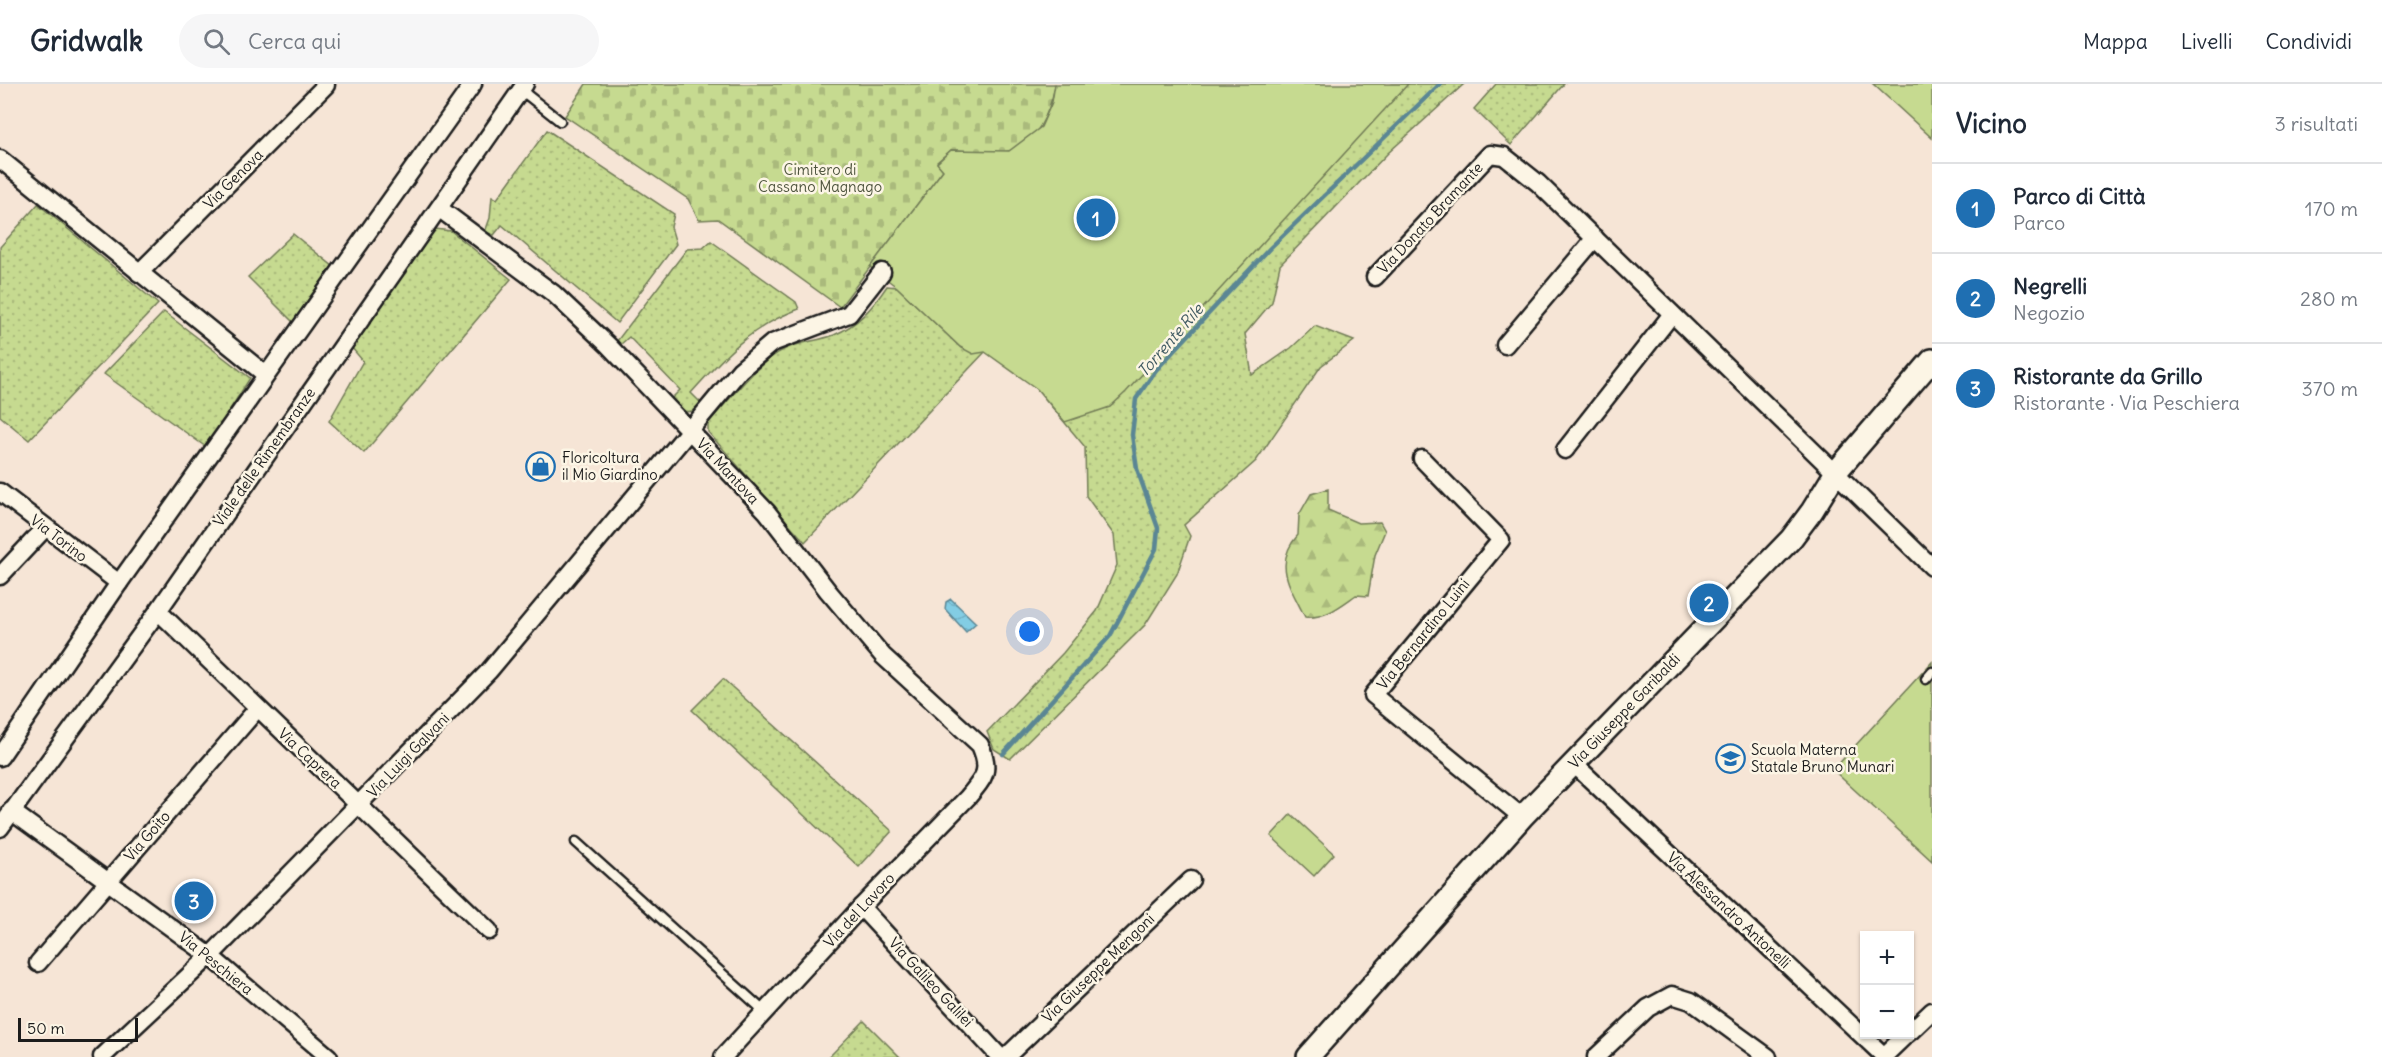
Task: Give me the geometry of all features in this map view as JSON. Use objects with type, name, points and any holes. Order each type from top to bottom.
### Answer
[{"type":"street","points":[[0,757],[119,583],[473,84]]},
{"type":"street","name":"Via Genova","points":[[139,273],[326,85]]},
{"type":"street","name":"Viale delle Rimembranze","points":[[0,828],[158,611],[523,87]]},
{"type":"street","name":"Via Donato Bramante","points":[[1375,277],[1490,154],[1504,156],[1538,183],[1932,567]]},
{"type":"street","points":[[0,159],[266,375]]},
{"type":"street","name":"Via Mantova","points":[[440,209],[554,294],[691,431],[768,512],[828,591],[883,656],[980,745],[987,760]]},
{"type":"street","points":[[1505,345],[1595,238]]},
{"type":"street","name":"Via Luigi Galvani","points":[[102,1057],[210,956],[489,671],[691,431],[702,413],[751,359],[772,343],[849,314],[882,272]]},
{"type":"street","points":[[1565,450],[1672,314]]},
{"type":"street","name":"Via Giuseppe Garibaldi","points":[[1308,1057],[1522,817],[1791,539],[1812,511],[1836,472],[1932,360]]},
{"type":"street","name":"Via Bernardino Luini","points":[[1422,459],[1501,540],[1373,695],[1522,817]]},
{"type":"street","name":"Via Torino","points":[[0,492],[119,583]]},
{"type":"street","points":[[0,576],[45,528]]},
{"type":"street","name":"Via Caprera","points":[[158,611],[256,709],[359,804],[489,931]]},
{"type":"street","name":"Via Goito","points":[[38,963],[256,709]]},
{"type":"street","name":"Via del Lavoro","points":[[723,1057],[861,907],[968,797],[984,778],[987,760]]},
{"type":"street","name":"Via Alessandro Antonelli","points":[[1574,764],[1883,1057]]},
{"type":"street","name":"Via Peschiera","points":[[11,811],[210,956],[329,1057]]},
{"type":"street","name":"Via Giuseppe Mengoni","points":[[1006,1057],[1191,880]]},
{"type":"street","name":"Via Galileo Galilei","points":[[861,907],[1000,1057]]},
{"type":"street","points":[[1596,1057],[1647,1008],[1672,996],[1691,1001],[1768,1057]]},
{"type":"street","points":[[1914,1028],[1932,1011]]},
{"type":"street","points":[[1883,1057],[1902,1039]]},
{"type":"lane","points":[[523,87],[560,122]]},
{"type":"lane","points":[[576,842],[765,1012]]},
{"type":"green space","name":"Cimitero di Cassano Magnago","points":[[586,84],[1055,84],[1055,86],[1046,116],[1027,142],[1018,148],[994,153],[951,150],[937,162],[943,170],[840,307],[718,219],[699,220],[688,199],[565,116]]},
{"type":"green space","points":[[1055,84],[1408,84],[1126,392],[1110,407],[1065,422],[1037,389],[985,352],[973,354],[960,347],[897,287],[870,267],[943,170],[937,163],[951,150],[1009,151],[1041,127],[1052,102]]},
{"type":"green space","points":[[1392,84],[1464,84],[1388,153],[1280,265],[1272,302],[1245,334],[1252,375],[1291,348],[1315,326],[1354,341],[1321,366],[1256,461],[1184,525],[1190,536],[1177,574],[1145,625],[1010,759],[994,749],[987,732],[1063,653],[1097,611],[1117,565],[1114,535],[1086,496],[1085,447],[1037,389]]},
{"type":"green space","points":[[1496,84],[1564,84],[1511,145],[1474,109]]},
{"type":"green space","points":[[1873,84],[1932,84],[1932,138]]},
{"type":"green space","points":[[547,130],[674,214],[671,227],[676,244],[617,323],[502,225],[494,235],[485,232],[490,218],[492,196],[497,199]]},
{"type":"green space","points":[[38,204],[158,304],[29,440],[0,416],[0,247]]},
{"type":"green space","points":[[435,229],[451,231],[511,279],[364,453],[329,421],[363,361],[351,347]]},
{"type":"green space","points":[[293,234],[334,267],[294,323],[248,277]]},
{"type":"green space","points":[[711,241],[796,302],[799,309],[766,324],[727,354],[691,393],[701,403],[692,411],[686,412],[671,399],[680,390],[629,337],[620,345],[617,341],[687,249],[703,248]]},
{"type":"green space","points":[[887,286],[897,287],[960,347],[985,352],[805,542],[708,432],[708,423],[764,363],[785,349],[843,331],[858,321]]},
{"type":"green space","points":[[164,312],[250,378],[206,447],[104,374]]},
{"type":"green space","points":[[1328,489],[1328,510],[1358,523],[1380,522],[1385,531],[1375,555],[1368,596],[1356,595],[1326,614],[1305,617],[1286,576],[1286,556],[1298,535],[1299,515],[1311,494]]},
{"type":"green space","points":[[1932,662],[1932,861],[1833,770]]},
{"type":"green space","points":[[723,679],[892,831],[859,867],[692,710]]},
{"type":"green space","points":[[1291,814],[1334,854],[1314,876],[1271,836]]},
{"type":"green space","points":[[864,1021],[900,1057],[829,1057]]},
{"type":"water","points":[[951,599],[976,623],[966,632],[945,609],[946,602]]},
{"type":"waterway","name":"Torrente Rile","points":[[1003,754],[1110,636],[1156,549],[1158,528],[1137,469],[1132,435],[1136,399],[1156,370],[1270,248],[1440,84]]},
{"type":"place","name":"Parco di Città","points":[[1096,218]]},
{"type":"place","name":"Floricoltura il Mio Giardino","points":[[541,466]]},
{"type":"place","name":"Negrelli","points":[[1709,603]]},
{"type":"place","name":"Scuola Materna Statale Bruno Munari","points":[[1730,758]]},
{"type":"place","name":"Ristorante da Grillo","points":[[194,901]]}]
